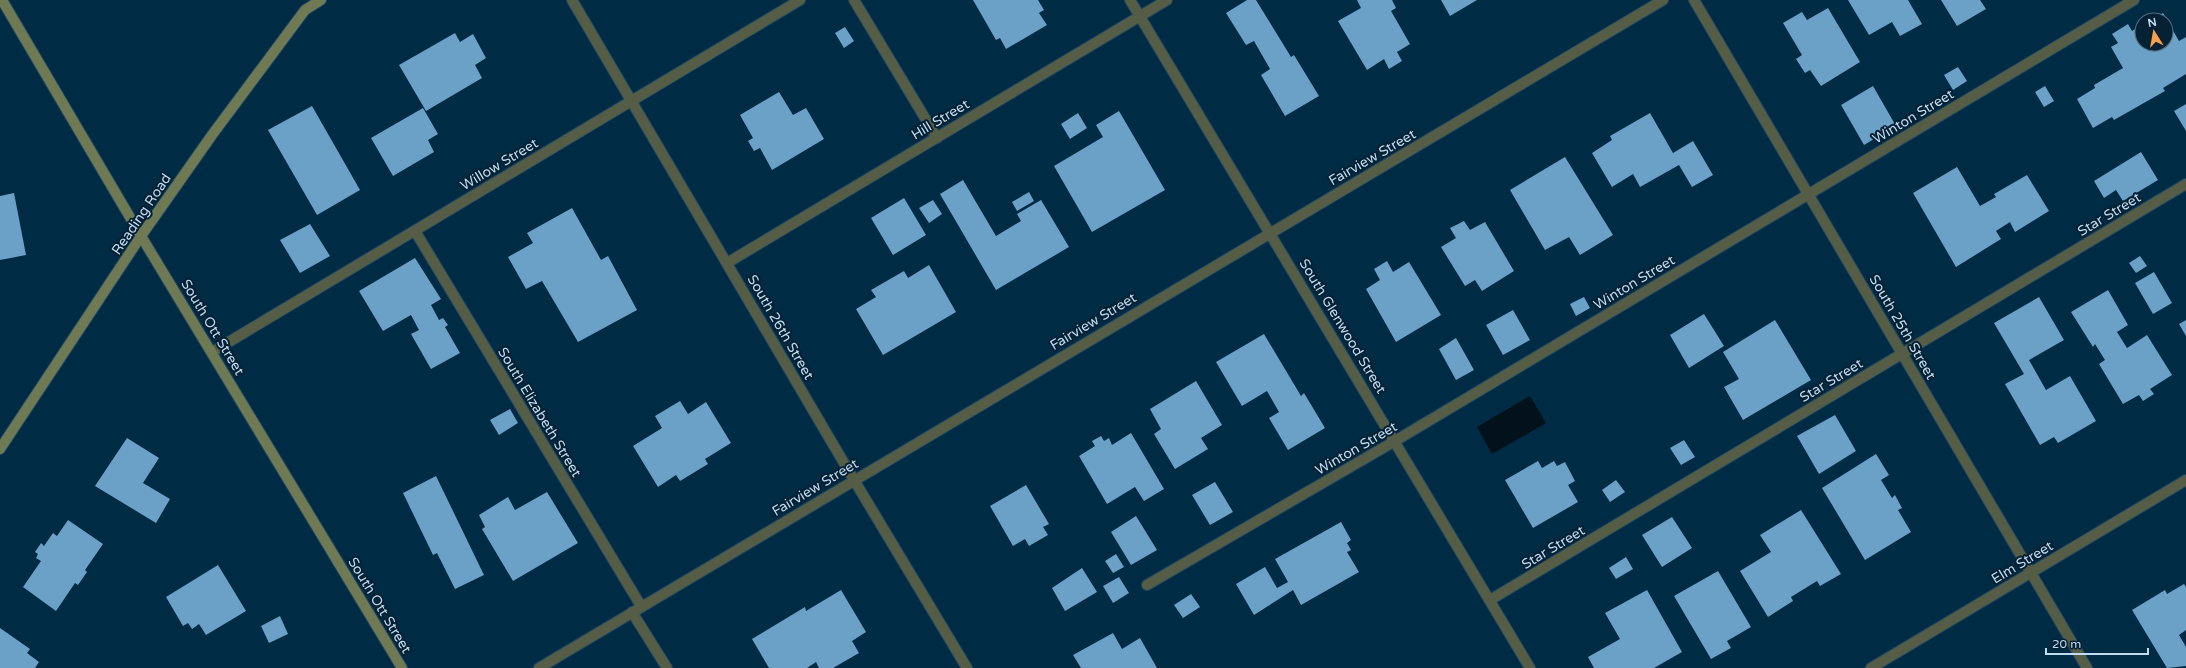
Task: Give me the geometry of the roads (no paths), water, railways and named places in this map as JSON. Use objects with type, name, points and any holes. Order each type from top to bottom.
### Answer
[{"type":"street","name":"South Ott Street","points":[[2,0],[141,236],[402,668]]},
{"type":"street","name":"Reading Road","points":[[0,449],[141,236],[212,135],[312,0]]},
{"type":"street","points":[[305,10],[321,0]]},
{"type":"street","name":"South 26th Street","points":[[572,0],[854,480],[967,668]]},
{"type":"street","name":"Willow Street","points":[[212,352],[800,0]]},
{"type":"street","points":[[854,0],[937,138]]},
{"type":"street","name":"South Glenwood Street","points":[[1130,0],[1530,668]]},
{"type":"street","name":"Hill Street","points":[[727,263],[1167,0]]},
{"type":"street","name":"Fairview Street","points":[[539,668],[1270,232],[1436,136],[1663,0]]},
{"type":"street","name":"South 25th Street","points":[[1694,0],[2087,668]]},
{"type":"street","name":"Winton Street","points":[[1147,585],[1395,441],[2134,0]]},
{"type":"street","name":"Star Street","points":[[1490,600],[2186,184]]},
{"type":"street","name":"South Elizabeth Street","points":[[415,231],[641,606]]},
{"type":"street","name":"Elm Street","points":[[1871,668],[2186,480]]},
{"type":"street","points":[[632,612],[667,668]]},
{"type":"water","points":[[1530,396],[1546,423],[1492,454],[1477,427]]}]
